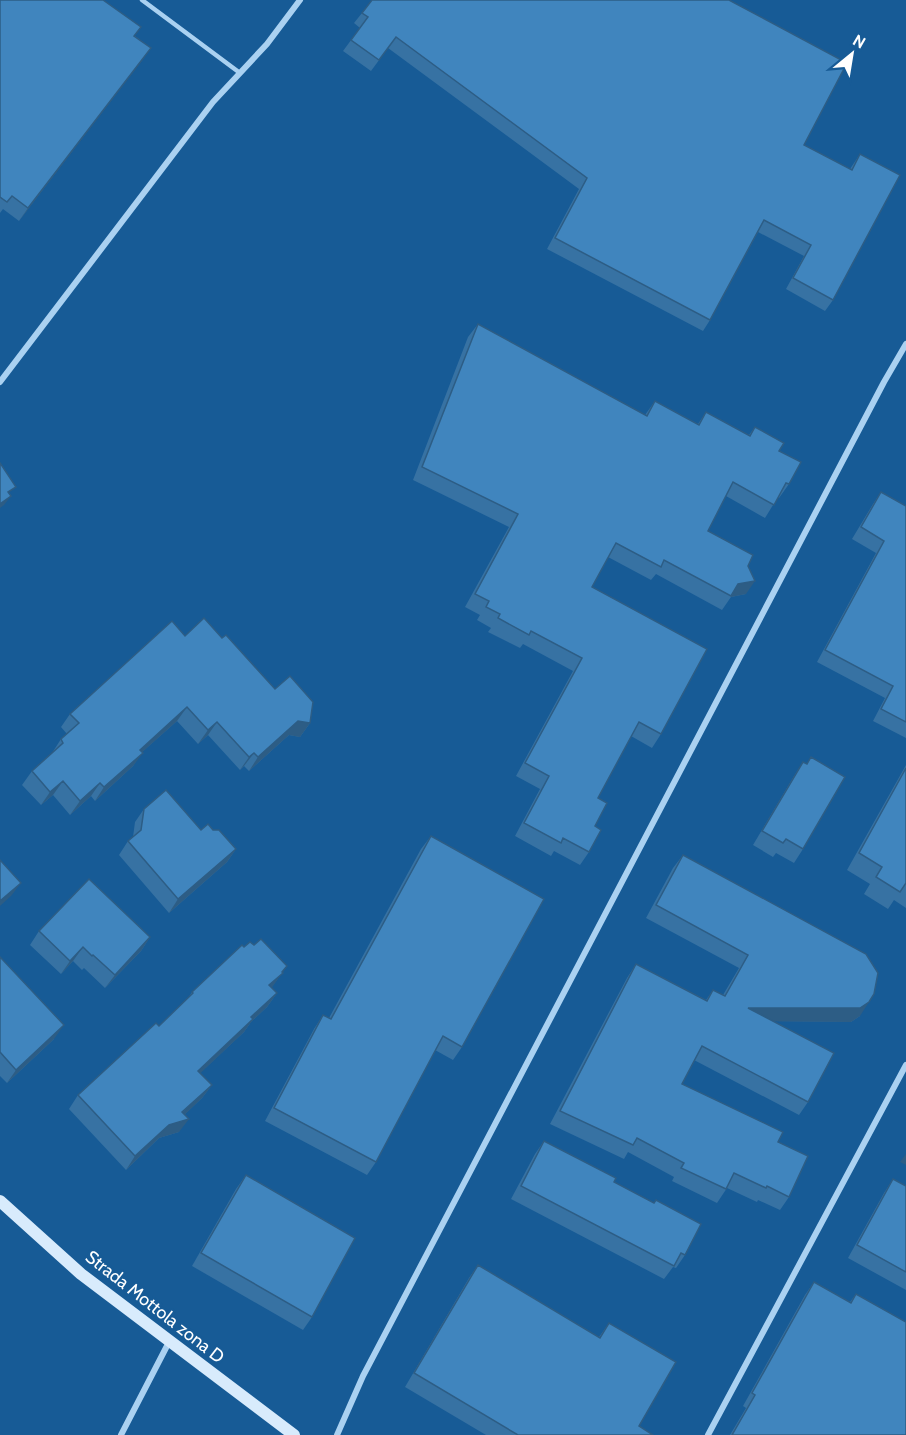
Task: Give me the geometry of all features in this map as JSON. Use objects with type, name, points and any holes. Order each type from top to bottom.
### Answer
[{"type":"main road","name":"Strada Mottola zona D","points":[[0,1201],[81,1274],[294,1435]]},
{"type":"street","points":[[0,382],[213,102],[267,44],[300,0]]},
{"type":"street","points":[[337,1435],[363,1376],[906,344]]},
{"type":"street","points":[[708,1435],[906,1065]]},
{"type":"street","points":[[121,1435],[169,1342]]},
{"type":"lane","points":[[142,0],[240,73]]},
{"type":"building","points":[[0,0],[103,0],[141,27],[134,36],[151,48],[28,208],[12,196],[7,202],[0,197]]},
{"type":"building","points":[[372,0],[729,0],[847,63],[804,145],[852,170],[860,154],[900,175],[833,300],[793,278],[811,245],[764,220],[710,320],[555,238],[587,178],[396,37],[379,60],[351,40],[368,17],[362,13]]},
{"type":"building","points":[[478,324],[647,416],[655,401],[699,425],[706,412],[750,436],[755,427],[784,443],[779,451],[801,462],[774,505],[733,482],[708,531],[753,555],[748,566],[755,581],[738,584],[731,596],[664,560],[661,567],[616,543],[592,587],[707,649],[661,734],[639,722],[598,798],[607,803],[595,826],[601,830],[589,852],[563,838],[561,843],[524,823],[549,776],[525,763],[582,658],[531,631],[529,635],[498,618],[500,614],[486,607],[489,601],[475,594],[518,514],[422,467]]},
{"type":"building","points":[[0,463],[16,487],[8,492],[11,496],[0,504]]},
{"type":"building","points":[[881,492],[906,506],[906,722],[881,709],[893,686],[825,650],[884,541],[861,527]]},
{"type":"building","points":[[204,618],[222,638],[226,635],[275,689],[290,676],[313,702],[310,723],[298,721],[258,757],[254,753],[249,757],[217,722],[208,730],[187,707],[140,750],[143,753],[104,787],[100,783],[80,801],[63,781],[50,792],[32,771],[63,743],[61,739],[79,723],[70,714],[172,621],[185,636]]},
{"type":"building","points":[[811,757],[845,777],[803,849],[786,839],[783,843],[762,831],[803,762],[807,764]]},
{"type":"building","points":[[906,768],[906,883],[900,892],[876,877],[882,867],[859,853]]},
{"type":"building","points":[[166,790],[201,830],[208,824],[213,830],[219,830],[236,849],[178,899],[128,841],[141,830],[144,809]]},
{"type":"building","points":[[431,836],[544,899],[462,1047],[443,1036],[376,1162],[274,1108],[323,1015],[331,1019]]},
{"type":"building","points":[[683,855],[866,954],[878,973],[874,994],[869,1002],[860,1008],[748,1008],[834,1053],[808,1102],[702,1046],[682,1084],[783,1132],[778,1142],[808,1156],[789,1197],[734,1173],[726,1189],[681,1168],[684,1163],[637,1138],[633,1145],[560,1111],[636,964],[707,1001],[713,990],[725,996],[748,955],[656,905]]},
{"type":"building","points":[[0,860],[21,883],[0,901]]},
{"type":"building","points":[[89,879],[150,937],[115,975],[83,947],[70,961],[39,931]]},
{"type":"building","points":[[261,939],[287,966],[283,973],[269,985],[277,993],[198,1071],[212,1085],[182,1112],[189,1119],[169,1125],[135,1156],[78,1095],[156,1023],[159,1026],[242,945],[244,947],[250,942],[254,945]]},
{"type":"building","points":[[0,957],[64,1025],[16,1070],[0,1052]]},
{"type":"building","points":[[544,1141],[616,1178],[614,1182],[654,1203],[656,1200],[701,1224],[685,1255],[681,1253],[674,1266],[521,1186]]},
{"type":"building","points":[[246,1175],[355,1238],[312,1317],[201,1253]]},
{"type":"building","points":[[893,1179],[906,1186],[906,1272],[857,1245]]},
{"type":"building","points":[[478,1265],[600,1338],[609,1323],[676,1362],[639,1426],[653,1435],[518,1435],[414,1373]]},
{"type":"building","points":[[814,1282],[851,1303],[856,1294],[906,1322],[906,1435],[732,1435],[755,1395],[752,1393]]}]
